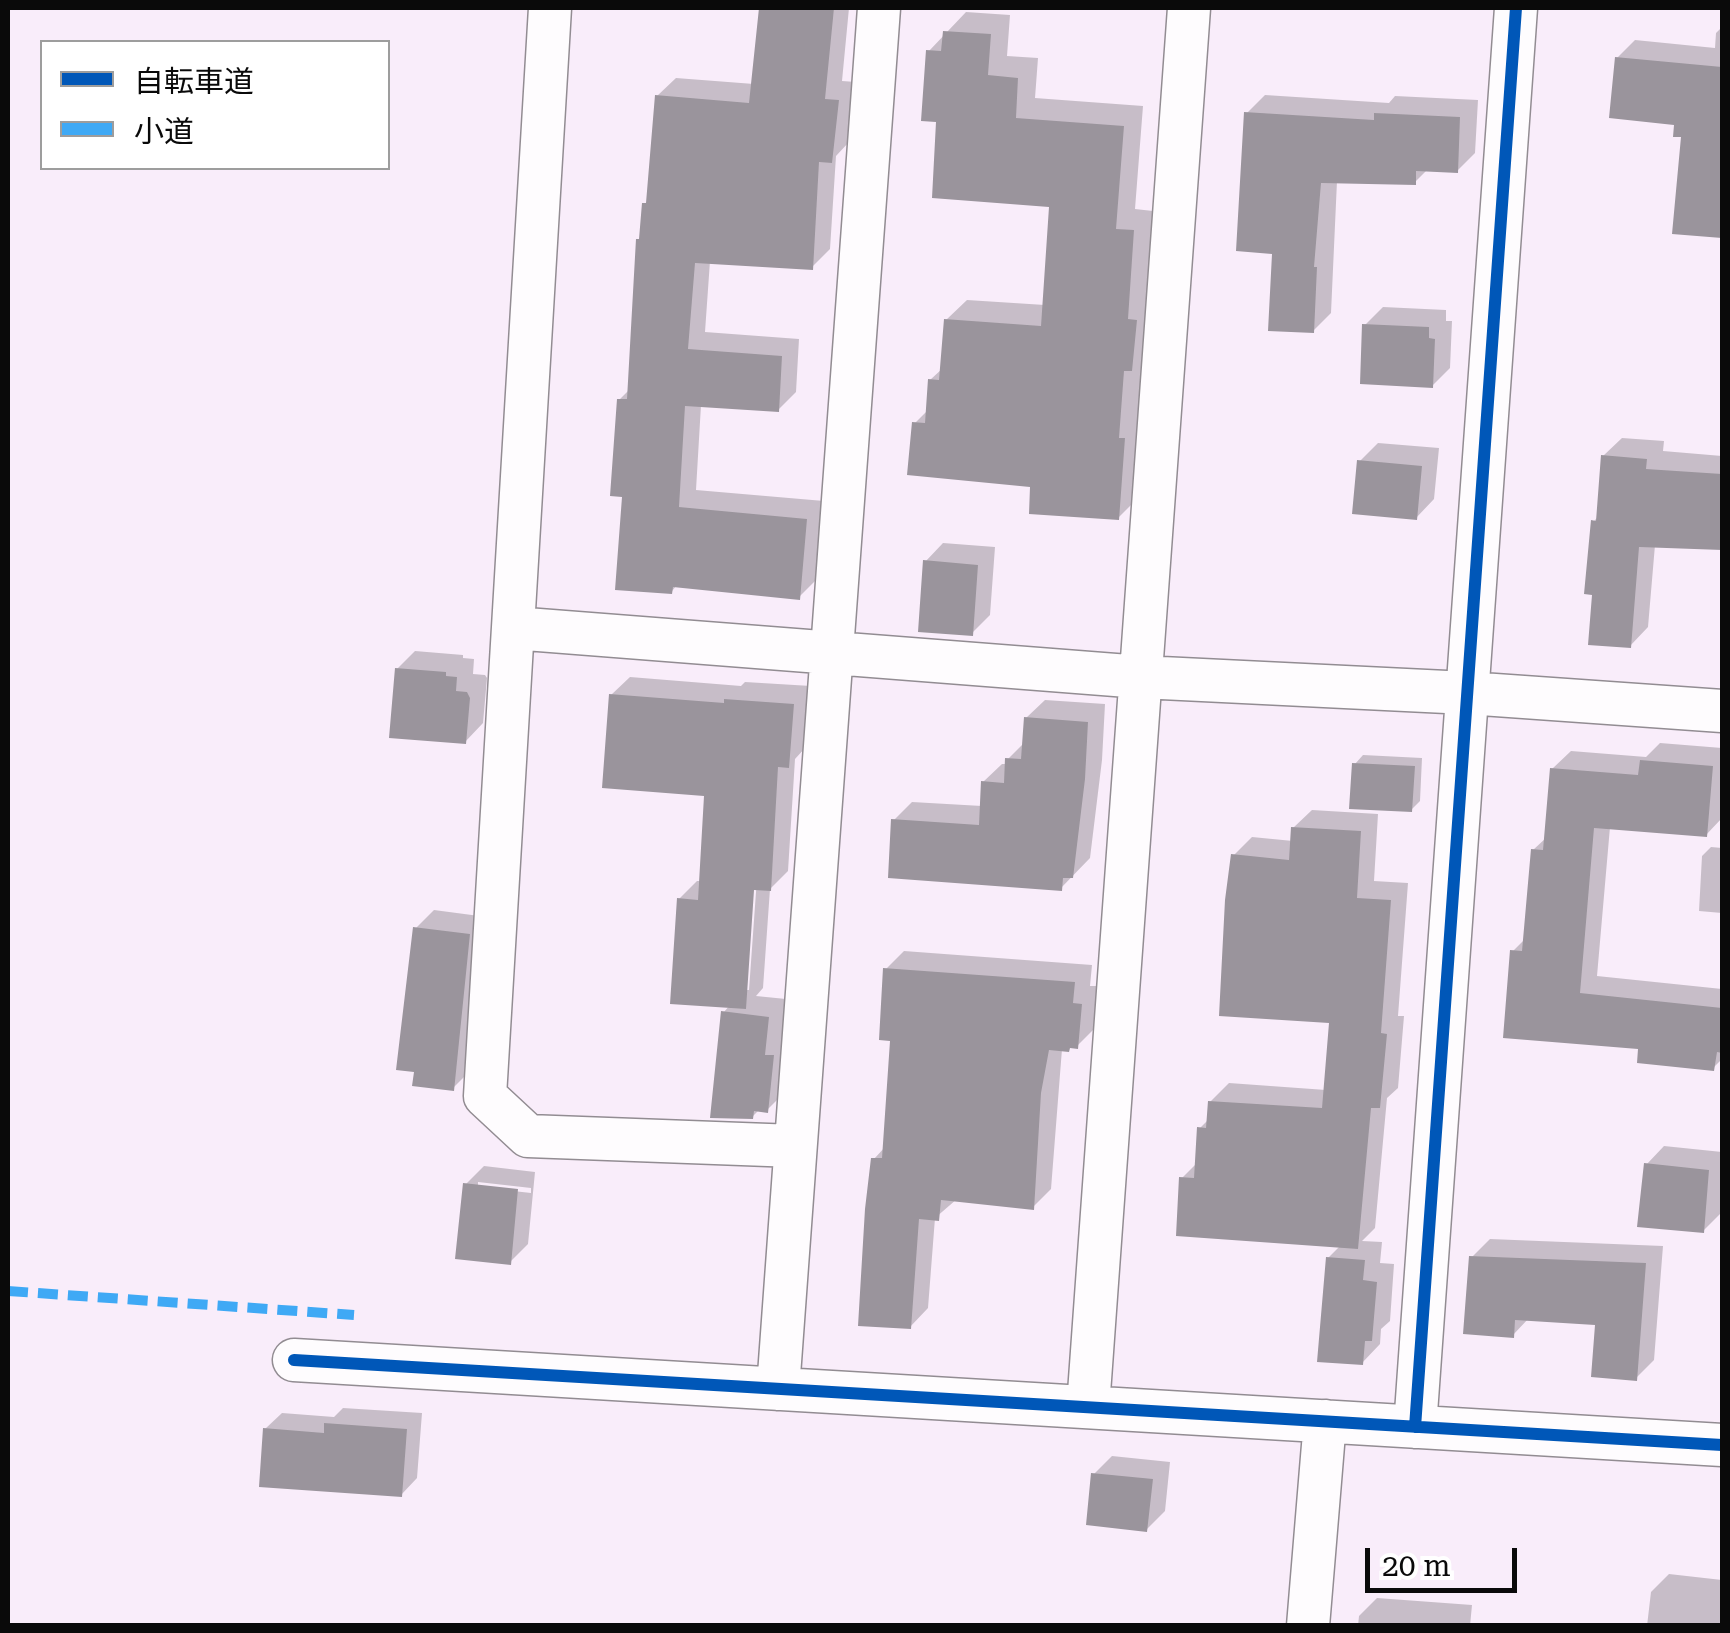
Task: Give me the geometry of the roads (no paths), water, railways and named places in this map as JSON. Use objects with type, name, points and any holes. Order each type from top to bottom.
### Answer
[{"type":"street","points":[[550,8],[486,1096],[528,1136],[796,1146]]},
{"type":"street","points":[[778,1389],[879,8]]},
{"type":"street","points":[[1088,1407],[1189,8]]},
{"type":"street","points":[[1415,1427],[1516,8]]},
{"type":"street","points":[[513,628],[1140,676],[1467,692],[1722,710]]},
{"type":"street","points":[[294,1360],[1722,1444]]},
{"type":"street","points":[[1308,1626],[1325,1421]]}]
